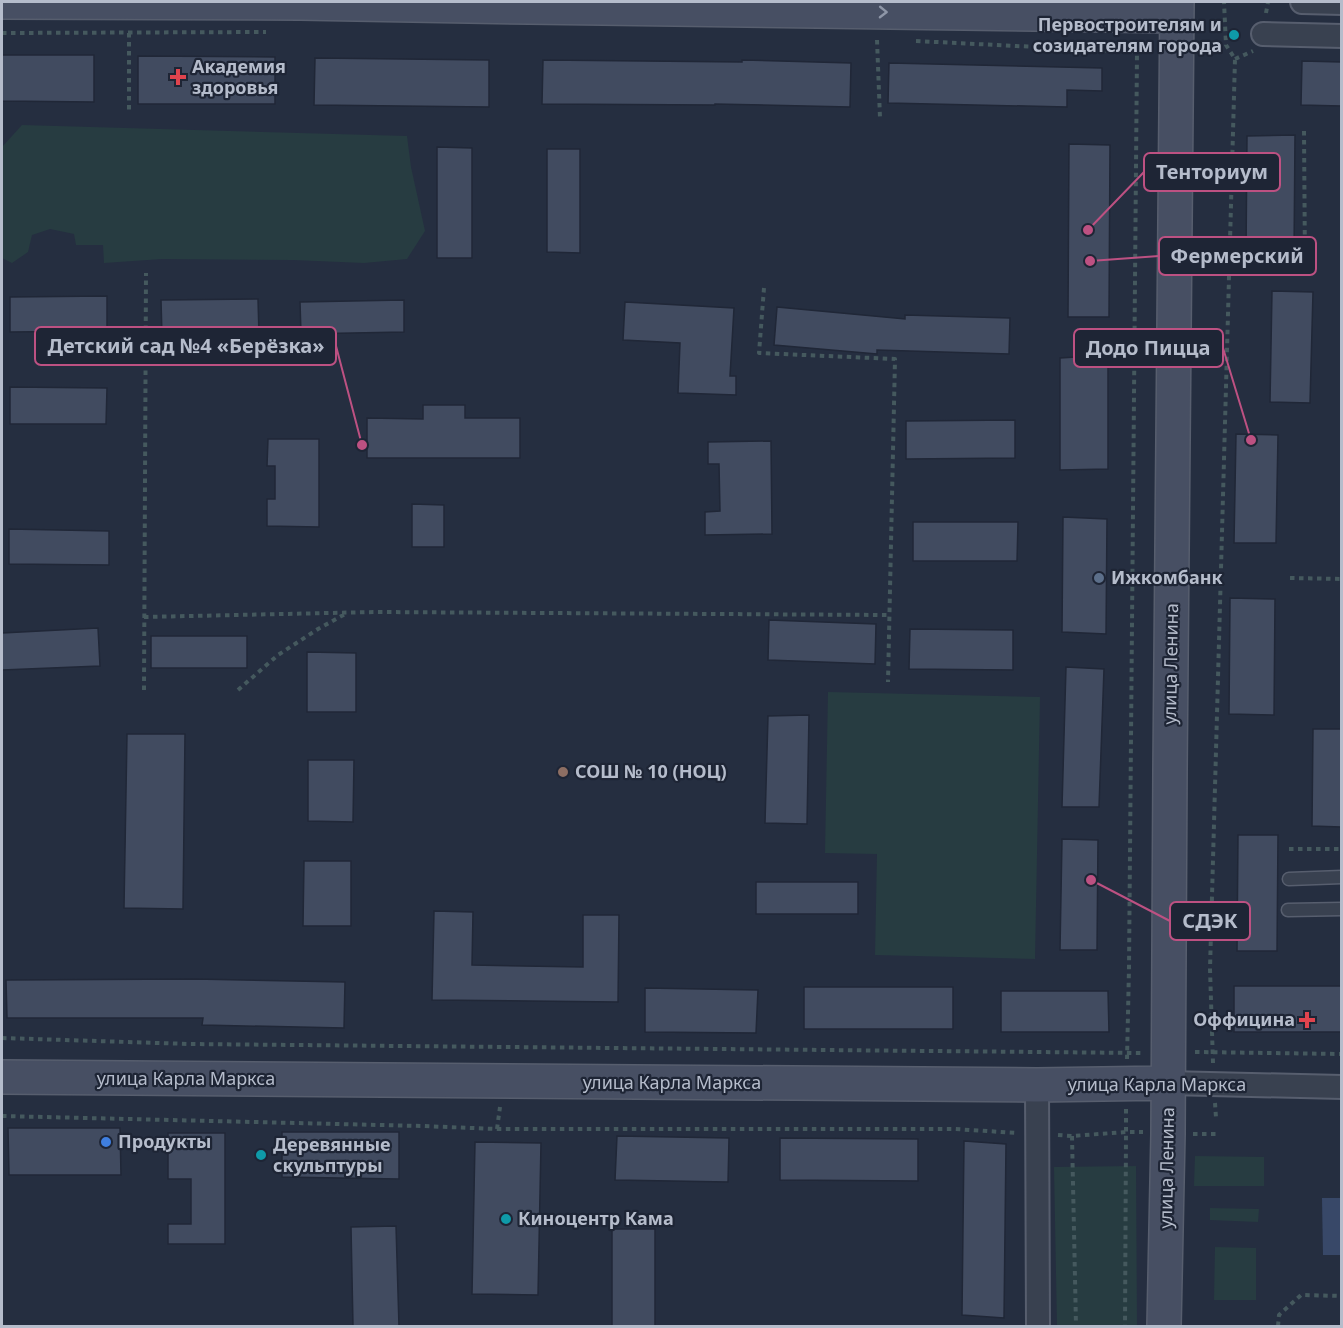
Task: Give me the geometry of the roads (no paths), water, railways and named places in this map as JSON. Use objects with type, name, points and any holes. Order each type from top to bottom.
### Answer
[{"type":"street","points":[[2,2],[300,3],[529,8],[1176,9]]},
{"type":"street","points":[[1302,2],[1341,3]]},
{"type":"street","name":"улица Ленина","points":[[1164,1326],[1168,1134],[1176,9]]},
{"type":"street","points":[[1263,34],[1341,36]]},
{"type":"street","name":"улица Карла Маркса","points":[[2,1077],[1037,1085],[1126,1069],[1168,1068],[1341,1087]]},
{"type":"street","points":[[1037,1085],[1038,1326]]},
{"type":"lane","points":[[1288,879],[1341,877]]},
{"type":"lane","points":[[1288,910],[1341,909]]},
{"type":"water","points":[[1322,1198],[1341,1198],[1341,1255],[1323,1255]]},
{"type":"place","name":"Первостроителям и созидателям города","points":[[1234,35]]},
{"type":"place","name":"Академия здоровья","points":[[178,77]]},
{"type":"place","name":"Тенториум","points":[[1088,230]]},
{"type":"place","name":"Фермерский","points":[[1090,261]]},
{"type":"place","name":"Додо Пицца","points":[[1251,440]]},
{"type":"place","name":"Детский сад №4 «Берёзка»","points":[[362,445]]},
{"type":"place","name":"Ижкомбанк","points":[[1099,578]]},
{"type":"place","name":"СОШ № 10 (НОЦ)","points":[[563,772]]},
{"type":"place","name":"СДЭК","points":[[1091,880]]},
{"type":"place","name":"Оффицина","points":[[1307,1020]]},
{"type":"place","name":"Продукты","points":[[106,1142]]},
{"type":"place","name":"Деревянные скульптуры","points":[[261,1155]]},
{"type":"place","name":"Киноцентр Кама","points":[[506,1219]]}]
